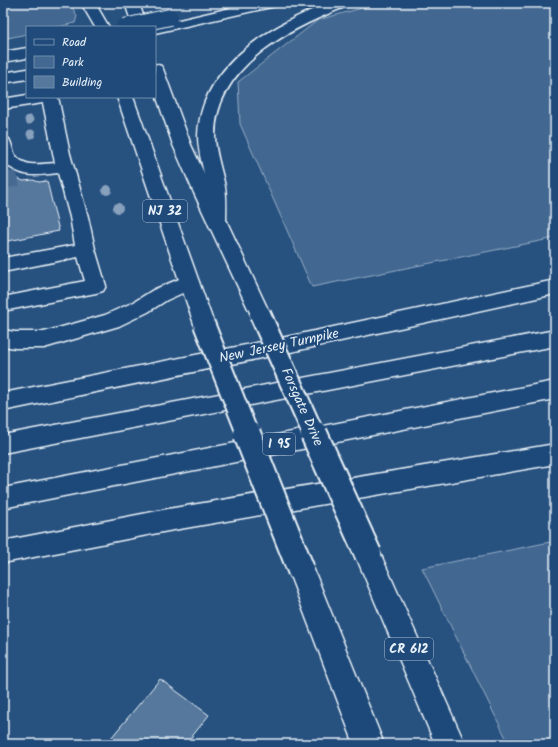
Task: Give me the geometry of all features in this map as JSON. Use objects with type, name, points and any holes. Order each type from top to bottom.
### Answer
[{"type":"main road","points":[[88,3],[102,26]]},
{"type":"main road","points":[[95,3],[102,26]]},
{"type":"main road","points":[[132,3],[140,26]]},
{"type":"main road","points":[[156,29],[172,21],[239,3]]},
{"type":"main road","points":[[132,26],[172,21],[271,3]]},
{"type":"main road","points":[[217,223],[216,190],[209,160],[207,130],[212,107],[224,83],[242,60],[268,40],[297,23],[342,3]]},
{"type":"main road","points":[[3,50],[26,46]]},
{"type":"main road","points":[[3,57],[26,53]]},
{"type":"main road","name":"Forsgate Drive","points":[[156,72],[182,145],[368,554],[450,744]]},
{"type":"main road","points":[[3,78],[26,74]]},
{"type":"main road","points":[[3,104],[42,98]]},
{"type":"main road","points":[[3,304],[96,286],[85,249],[79,217],[61,154],[48,98]]},
{"type":"main road","name":"NJ 32","points":[[125,98],[204,324],[369,744]]},
{"type":"main road","points":[[4,148],[6,156],[18,166],[24,174],[65,166]]},
{"type":"main road","points":[[3,265],[85,249]]},
{"type":"main road","points":[[3,338],[15,340],[44,340],[112,321],[141,307],[160,295],[189,282]]},
{"type":"main road","points":[[286,345],[555,282]]},
{"type":"main road","name":"New Jersey Turnpike","points":[[3,402],[286,345],[555,287]]},
{"type":"main road","points":[[3,444],[555,338]]},
{"type":"main road","name":"I 95","points":[[3,498],[555,390]]},
{"type":"main road","points":[[3,552],[176,519],[555,454]]},
{"type":"green space","points":[[3,3],[70,3],[77,16],[75,23],[62,26],[26,26],[26,34],[3,39]]},
{"type":"green space","points":[[380,3],[555,3],[555,238],[312,287],[240,124],[238,82],[318,20]]},
{"type":"green space","points":[[555,541],[555,744],[509,744],[422,568]]},
{"type":"building","points":[[3,170],[23,181],[47,181],[59,231],[3,242]]},
{"type":"building","points":[[160,679],[209,715],[186,744],[106,744]]},
{"type":"tunnel","points":[[3,181],[18,178]]}]
